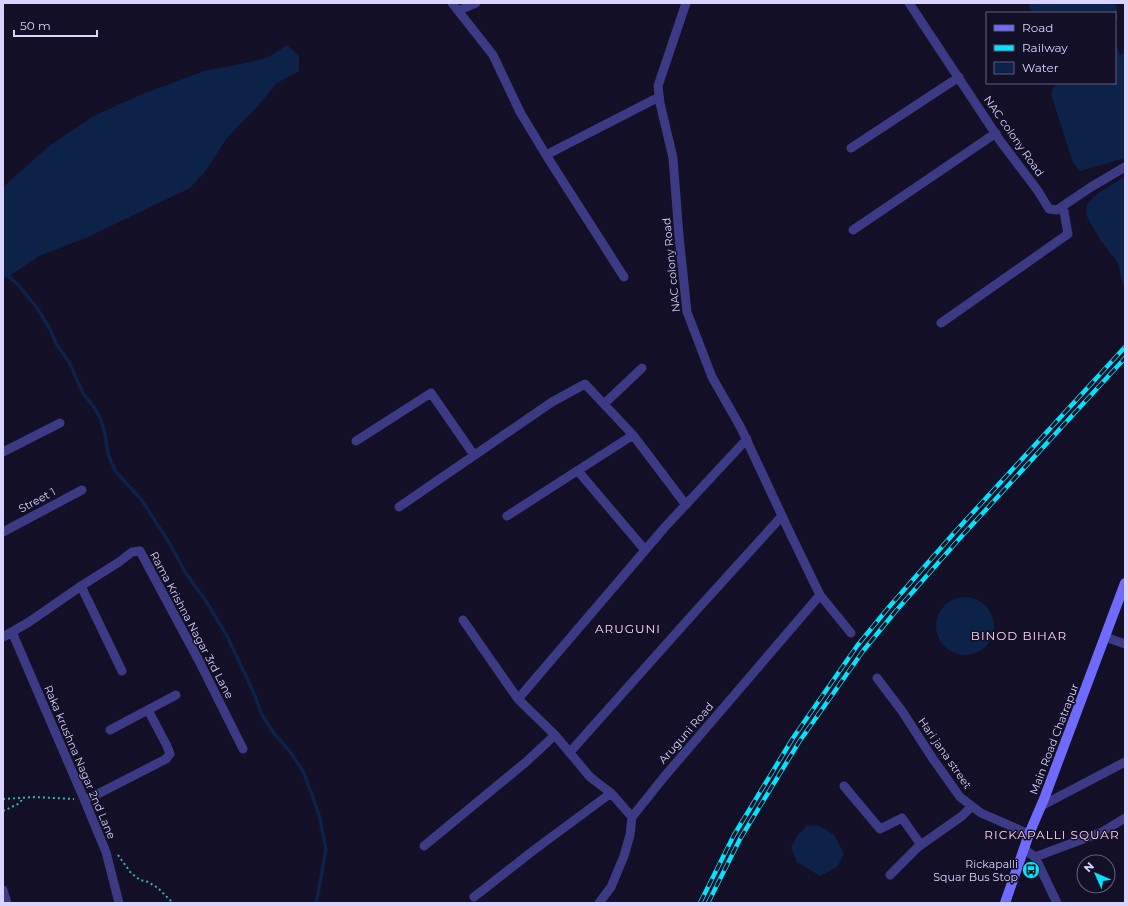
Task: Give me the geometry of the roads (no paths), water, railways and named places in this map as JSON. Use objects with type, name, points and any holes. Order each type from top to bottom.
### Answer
[{"type":"street","points":[[452,3],[493,55],[520,112],[624,277]]},
{"type":"street","points":[[458,11],[476,3]]},
{"type":"street","name":"NAC colony Road","points":[[686,3],[658,86],[659,97],[673,158],[687,312],[712,377],[747,439],[820,595],[851,633]]},
{"type":"street","name":"NAC colony Road","points":[[909,3],[996,133],[1038,190],[1049,209],[1057,210],[1063,206]]},
{"type":"street","points":[[850,148],[959,77]]},
{"type":"street","points":[[546,155],[659,97]]},
{"type":"street","points":[[853,230],[996,133]]},
{"type":"street","points":[[941,323],[1068,234],[1063,206],[1090,187],[1125,167]]},
{"type":"street","points":[[604,404],[642,368]]},
{"type":"street","points":[[399,507],[552,402],[585,384],[634,435],[686,505]]},
{"type":"street","points":[[356,440],[431,393],[474,455]]},
{"type":"street","points":[[3,452],[60,423]]},
{"type":"street","points":[[507,516],[634,435]]},
{"type":"street","points":[[518,700],[645,550],[747,439]]},
{"type":"street","points":[[578,471],[645,550]]},
{"type":"street","name":"Street 1","points":[[3,532],[82,490]]},
{"type":"street","points":[[570,752],[782,516]]},
{"type":"street","name":"Rama Krishna Nagar 3rd Lane","points":[[3,637],[29,622],[132,552],[140,551],[199,661],[243,748]]},
{"type":"street","name":"Main Road Chatrapur","points":[[1005,903],[1029,834],[1041,806],[1125,583]]},
{"type":"street","points":[[81,586],[122,671]]},
{"type":"street","name":"Aruguni Road","points":[[632,817],[664,777],[820,595]]},
{"type":"street","points":[[463,620],[518,700],[555,734],[590,777],[611,793],[632,817],[630,835],[624,856],[611,886],[599,903]]},
{"type":"street","name":"Raka krushna Nagar 2nd Lane","points":[[12,632],[106,852],[119,903]]},
{"type":"street","points":[[1105,637],[1125,644]]},
{"type":"street","name":"Hari jana street","points":[[877,678],[902,711],[960,797],[981,813],[1029,834]]},
{"type":"street","points":[[110,730],[176,695]]},
{"type":"street","points":[[84,799],[92,797],[166,759],[170,754],[168,746],[148,710]]},
{"type":"street","points":[[424,846],[526,762],[555,734]]},
{"type":"street","points":[[1041,806],[1125,762]]},
{"type":"street","points":[[844,786],[880,830],[902,818],[921,844]]},
{"type":"street","points":[[474,897],[611,793]]},
{"type":"street","points":[[890,874],[921,844],[962,816],[972,806]]},
{"type":"street","points":[[1035,857],[1102,832],[1125,818]]},
{"type":"street","points":[[1024,849],[1035,857],[1057,903]]},
{"type":"street","points":[[3,890],[7,903]]},
{"type":"water","points":[[1028,3],[1116,3],[1118,18],[1116,19],[1116,12],[1032,12]]},
{"type":"water","points":[[287,45],[299,56],[299,71],[277,83],[258,106],[227,138],[205,172],[190,188],[88,237],[39,256],[8,277],[3,277],[3,187],[49,146],[92,117],[135,97],[204,71],[269,57]]},
{"type":"water","points":[[1125,53],[1125,158],[1080,171],[1073,163],[1051,94],[1055,85],[1057,84],[1116,84],[1116,57]]},
{"type":"water","points":[[1125,176],[1125,285],[1123,285],[1118,263],[1101,241],[1086,215],[1087,204],[1097,194]]},
{"type":"water","points":[[959,597],[971,597],[986,605],[994,620],[994,632],[986,647],[971,655],[959,655],[944,647],[936,632],[936,620],[944,605]]},
{"type":"water","points":[[818,825],[834,835],[844,854],[837,867],[820,876],[797,862],[791,848],[797,836],[807,826]]},
{"type":"waterway","points":[[1116,49],[1120,59]]},
{"type":"waterway","points":[[3,271],[20,287],[37,308],[50,329],[57,345],[69,362],[83,393],[101,420],[108,454],[116,472],[141,499],[170,544],[185,572],[206,601],[227,636],[253,691],[262,715],[273,732],[291,753],[304,773],[319,815],[326,849],[316,903]]},
{"type":"railway","points":[[700,903],[734,835],[793,738],[857,646],[954,533],[1125,347]]},
{"type":"railway","points":[[708,903],[740,839],[799,742],[863,651],[960,538],[1125,358]]},
{"type":"place","name":"Rickapalli Squar Bus Stop","points":[[1031,870]]},
{"type":"district","name":"ARUGUNI","points":[[628,628]]},
{"type":"district","name":"BINOD BIHAR","points":[[1019,635]]},
{"type":"district","name":"RICKAPALLI SQUAR","points":[[1052,834]]}]
